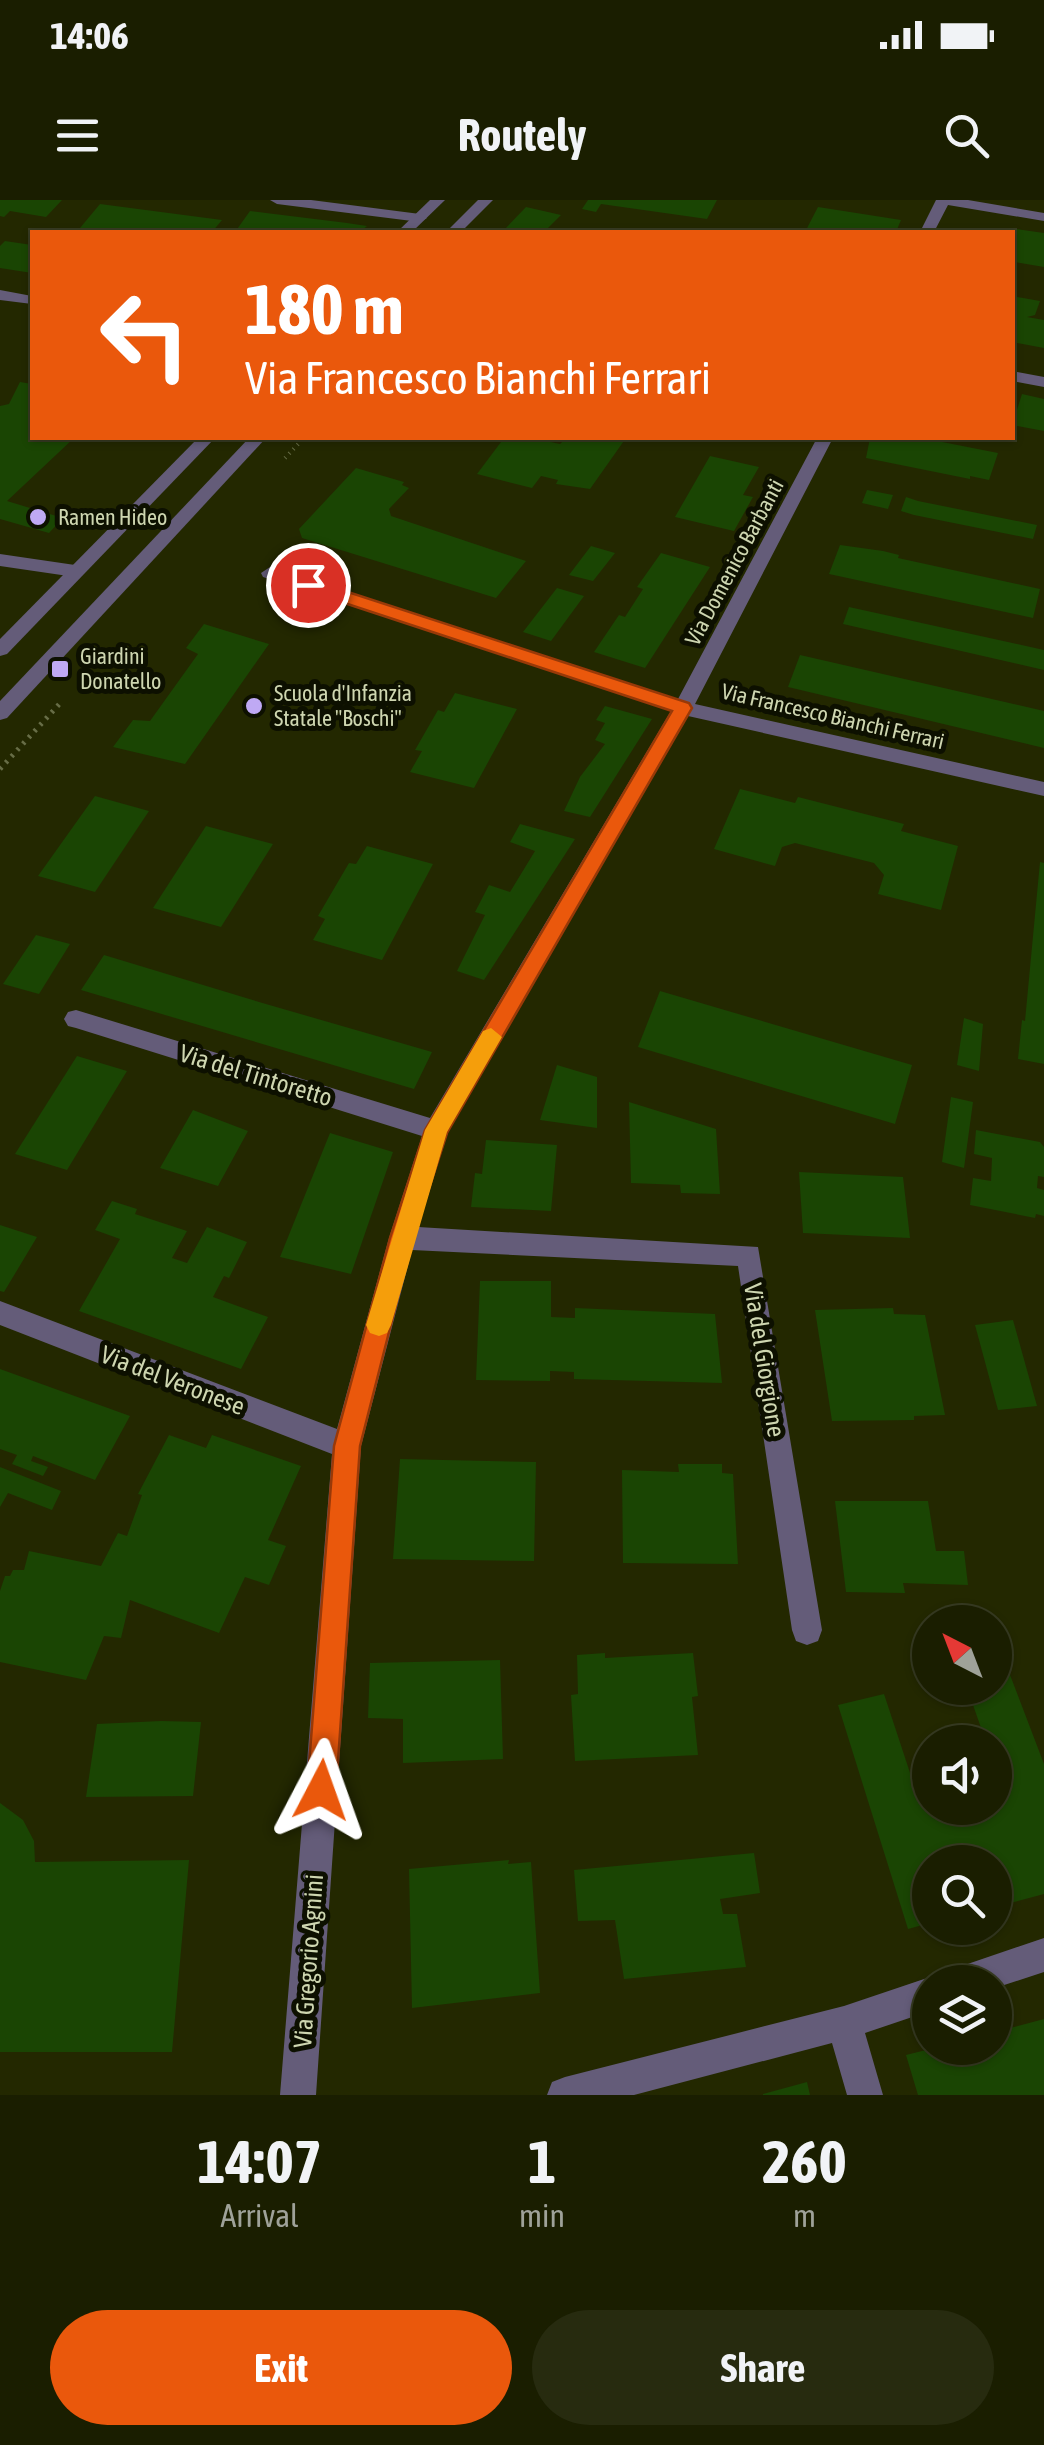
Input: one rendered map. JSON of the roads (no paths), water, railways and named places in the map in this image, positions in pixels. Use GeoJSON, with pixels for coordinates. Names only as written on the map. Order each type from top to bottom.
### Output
{"type":"FeatureCollection","features":[{"type":"Feature","properties":{"kind":"street"},"geometry":{"type":"LineString","coordinates":[[277,200],[420,218]]}},
{"type":"Feature","properties":{"kind":"street"},"geometry":{"type":"LineString","coordinates":[[406,230],[438,200]]}},
{"type":"Feature","properties":{"kind":"street"},"geometry":{"type":"LineString","coordinates":[[455,230],[486,200]]}},
{"type":"Feature","properties":{"kind":"street"},"geometry":{"type":"LineString","coordinates":[[928,230],[943,200],[1044,217]]}},
{"type":"Feature","properties":{"kind":"street"},"geometry":{"type":"LineString","coordinates":[[0,295],[30,300]]}},
{"type":"Feature","properties":{"kind":"street"},"geometry":{"type":"LineString","coordinates":[[1015,377],[1044,382]]}},
{"type":"Feature","properties":{"kind":"street"},"geometry":{"type":"LineString","coordinates":[[0,650],[205,440]]}},
{"type":"Feature","properties":{"kind":"street"},"geometry":{"type":"LineString","coordinates":[[0,713],[256,440]]}},
{"type":"Feature","properties":{"kind":"street","name":"Via Domenico Barbanti"},"geometry":{"type":"LineString","coordinates":[[683,708],[824,440]]}},
{"type":"Feature","properties":{"kind":"street"},"geometry":{"type":"LineString","coordinates":[[0,560],[75,571]]}},
{"type":"Feature","properties":{"kind":"street","name":"Via Francesco Bianchi Ferrari"},"geometry":{"type":"LineString","coordinates":[[270,572],[683,708],[1044,789]]}},
{"type":"Feature","properties":{"kind":"street","name":"Via Gregorio Agnini"},"geometry":{"type":"LineString","coordinates":[[298,2095],[347,1446],[402,1238],[436,1130],[683,708]]}},
{"type":"Feature","properties":{"kind":"street","name":"Via del Tintoretto"},"geometry":{"type":"LineString","coordinates":[[76,1019],[436,1130]]}},
{"type":"Feature","properties":{"kind":"street","name":"Via del Giorgione"},"geometry":{"type":"LineString","coordinates":[[402,1238],[748,1255],[807,1630]]}},
{"type":"Feature","properties":{"kind":"street","name":"Via del Veronese"},"geometry":{"type":"LineString","coordinates":[[0,1313],[347,1446]]}},
{"type":"Feature","properties":{"kind":"street"},"geometry":{"type":"LineString","coordinates":[[1012,1966],[1044,1955]]}},
{"type":"Feature","properties":{"kind":"street"},"geometry":{"type":"LineString","coordinates":[[565,2095],[844,2023],[912,2000]]}},
{"type":"Feature","properties":{"kind":"street"},"geometry":{"type":"LineString","coordinates":[[844,2023],[864,2095]]}},
{"type":"Feature","properties":{"kind":"place","name":"Ramen Hideo"},"geometry":{"type":"Point","coordinates":[38,517]}},
{"type":"Feature","properties":{"kind":"place","name":"Giardini Donatello"},"geometry":{"type":"Point","coordinates":[60,669]}},
{"type":"Feature","properties":{"kind":"place","name":"Scuola d'Infanzia Statale \"Boschi\""},"geometry":{"type":"Point","coordinates":[254,706]}}]}
